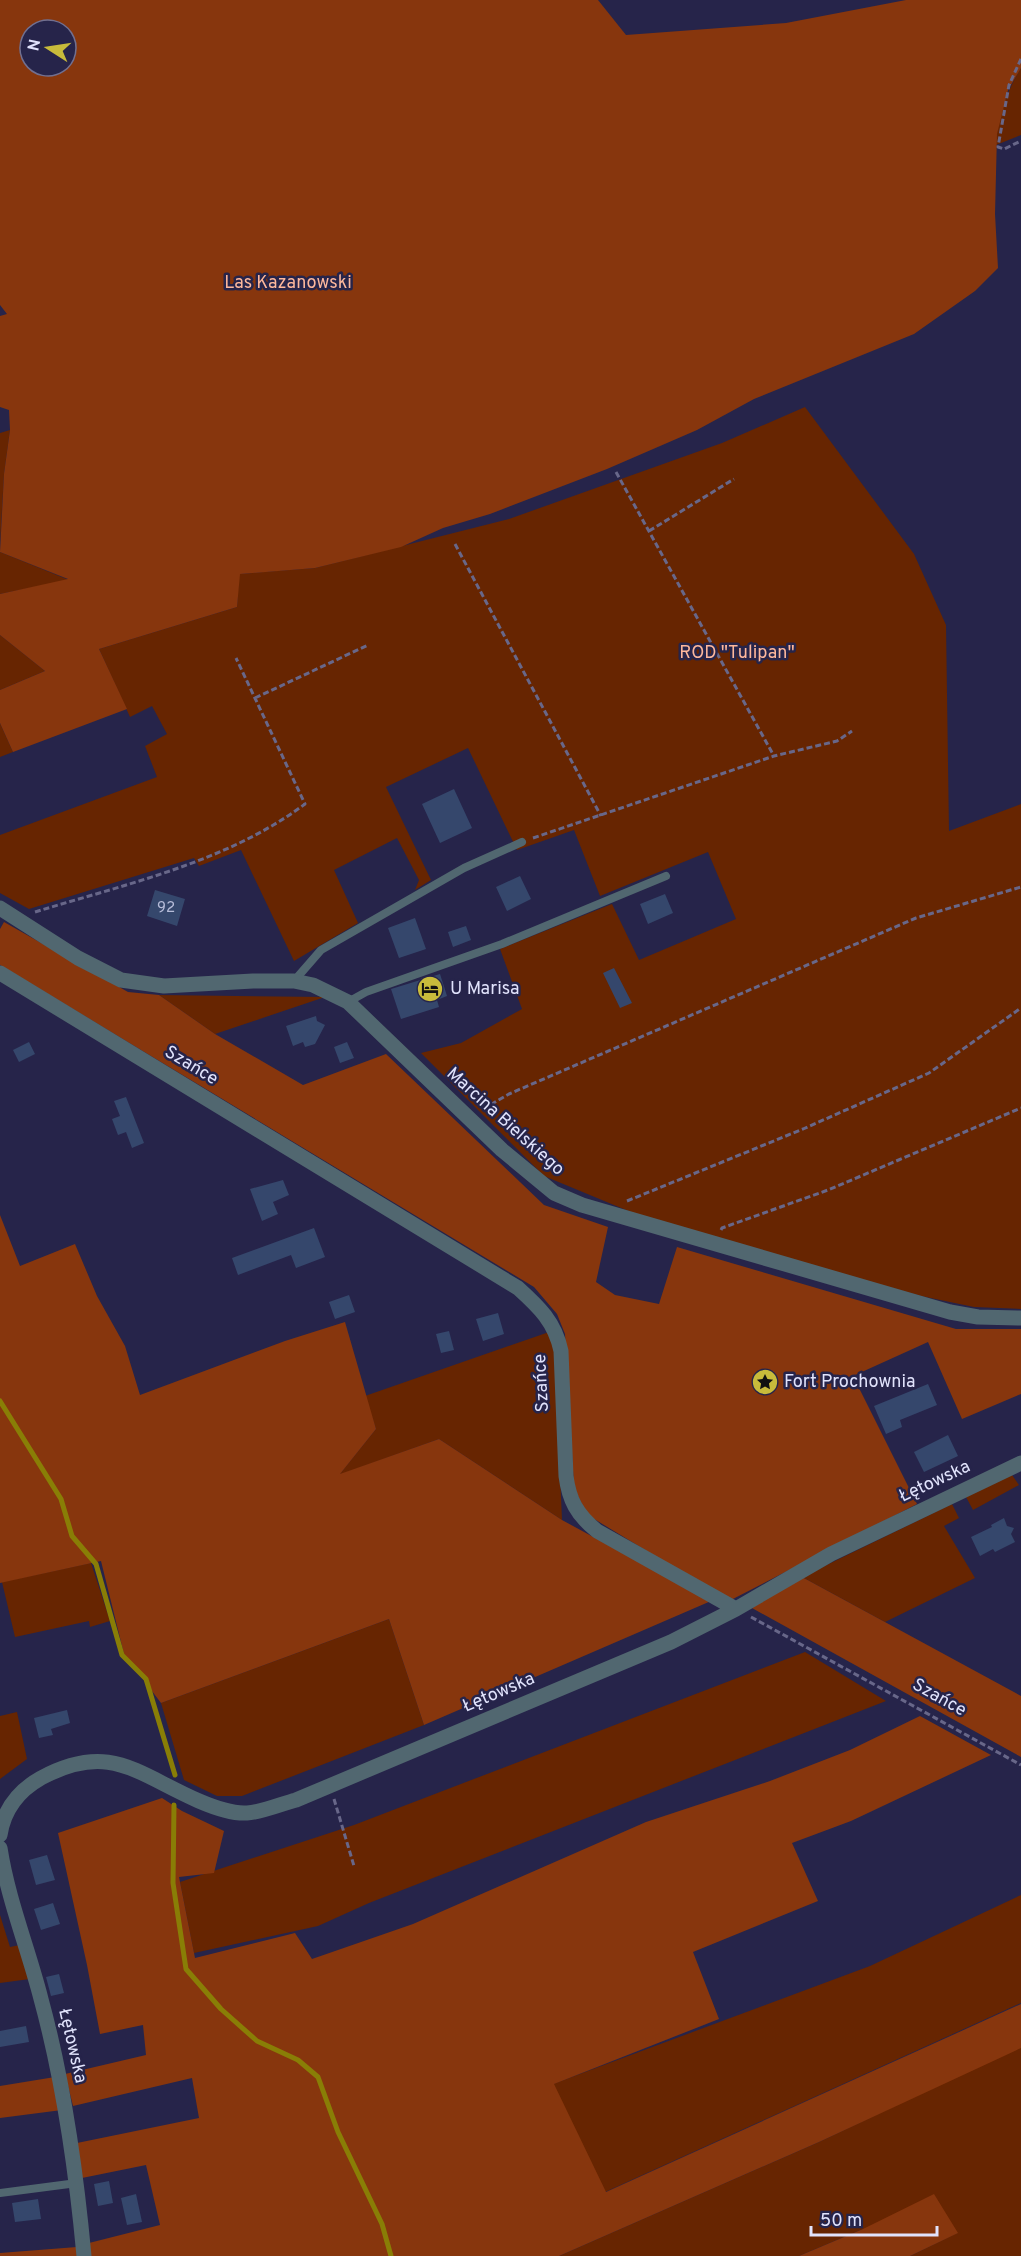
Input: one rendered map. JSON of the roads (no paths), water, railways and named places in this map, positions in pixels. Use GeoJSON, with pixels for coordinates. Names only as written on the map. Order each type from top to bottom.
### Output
{"type":"FeatureCollection","features":[{"type":"Feature","properties":{"kind":"street","name":"Marcina Bielskiego"},"geometry":{"type":"LineString","coordinates":[[1,910],[78,958],[121,980],[164,986],[294,981],[313,985],[348,1002],[502,1150],[554,1193],[582,1205],[950,1312],[978,1317],[1021,1318]]}},
{"type":"Feature","properties":{"kind":"street","name":"Szańce"},"geometry":{"type":"LineString","coordinates":[[0,973],[518,1288],[541,1308],[558,1335],[561,1351],[566,1476],[568,1492],[574,1508],[583,1520],[597,1530],[736,1609]]}},
{"type":"Feature","properties":{"kind":"street","name":"Łętowska"},"geometry":{"type":"LineString","coordinates":[[0,1835],[7,1811],[26,1787],[55,1771],[83,1762],[99,1760],[130,1767],[167,1787],[213,1807],[247,1813],[296,1800],[671,1642],[736,1609],[831,1554],[1021,1463]]}},
{"type":"Feature","properties":{"kind":"street","name":"Łętowska"},"geometry":{"type":"LineString","coordinates":[[0,1848],[12,1905],[41,1998],[58,2069],[77,2183],[84,2256]]}},
{"type":"Feature","properties":{"kind":"lane"},"geometry":{"type":"LineString","coordinates":[[294,981],[321,950],[464,868],[522,842]]}},
{"type":"Feature","properties":{"kind":"lane"},"geometry":{"type":"LineString","coordinates":[[348,1002],[366,992],[502,944],[666,876]]}},
{"type":"Feature","properties":{"kind":"lane"},"geometry":{"type":"LineString","coordinates":[[0,2193],[77,2183]]}},
{"type":"Feature","properties":{"kind":"waterway"},"geometry":{"type":"LineString","coordinates":[[0,1401],[61,1499],[72,1536],[96,1564],[122,1655],[146,1679],[175,1775]]}},
{"type":"Feature","properties":{"kind":"waterway"},"geometry":{"type":"LineString","coordinates":[[174,1805],[173,1883],[186,1969],[221,2009],[257,2041],[298,2060],[318,2077],[338,2132],[382,2224],[391,2256]]}},
{"type":"Feature","properties":{"kind":"place","name":"U Marisa"},"geometry":{"type":"Point","coordinates":[430,989]}},
{"type":"Feature","properties":{"kind":"place","name":"Fort Prochownia"},"geometry":{"type":"Point","coordinates":[765,1382]}},
{"type":"Feature","properties":{"kind":"park label","name":"Las Kazanowski"},"geometry":{"type":"Point","coordinates":[288,283]}},
{"type":"Feature","properties":{"kind":"park label","name":"ROD \"Tulipan\""},"geometry":{"type":"Point","coordinates":[737,653]}}]}
